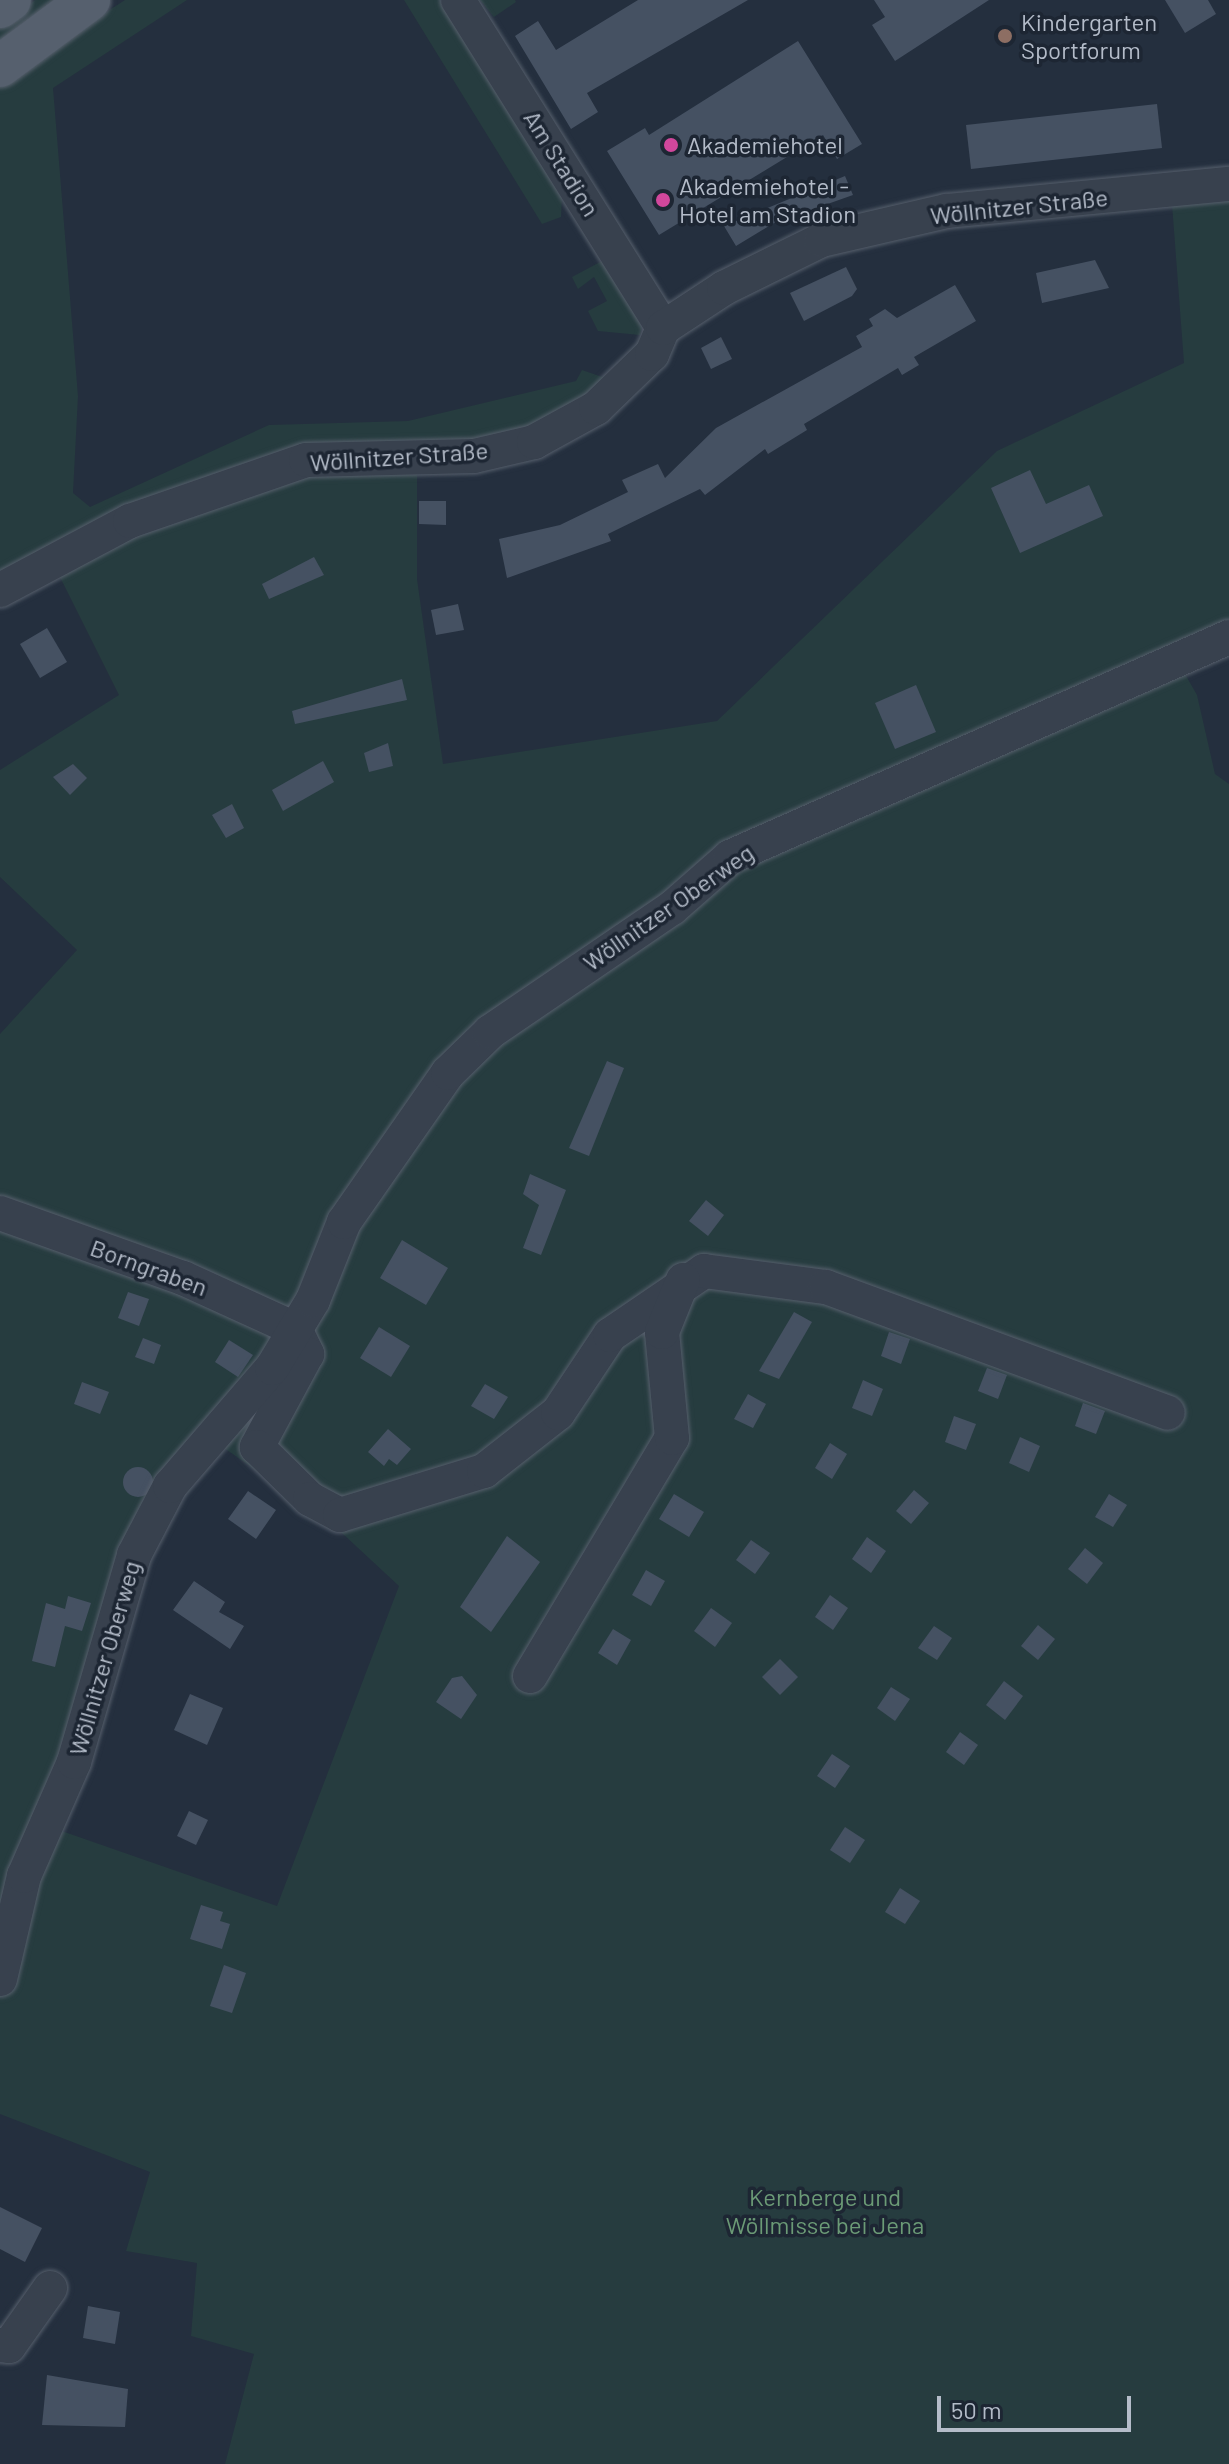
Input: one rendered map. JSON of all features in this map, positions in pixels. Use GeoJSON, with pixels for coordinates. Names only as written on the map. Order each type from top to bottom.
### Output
{"type":"FeatureCollection","features":[{"type":"Feature","properties":{"kind":"main road"},"geometry":{"type":"LineString","coordinates":[[0,7],[10,0]]}},
{"type":"Feature","properties":{"kind":"main road"},"geometry":{"type":"LineString","coordinates":[[0,66],[89,0]]}},
{"type":"Feature","properties":{"kind":"street","name":"Am Stadion"},"geometry":{"type":"LineString","coordinates":[[458,0],[663,328]]}},
{"type":"Feature","properties":{"kind":"street","name":"Wöllnitzer Straße"},"geometry":{"type":"LineString","coordinates":[[0,590],[130,521],[306,460],[474,456],[534,442],[596,408],[652,354],[663,328],[724,288],[821,240],[947,211],[1229,184]]}},
{"type":"Feature","properties":{"kind":"street","name":"Wöllnitzer Oberweg"},"geometry":{"type":"LineString","coordinates":[[0,1979],[24,1876],[74,1762],[134,1555],[170,1486],[252,1395],[295,1329],[344,1222],[383,1159],[490,1032],[672,908],[730,857],[1229,637]]}},
{"type":"Feature","properties":{"kind":"street","name":"Borngraben"},"geometry":{"type":"LineString","coordinates":[[0,1213],[183,1278],[295,1329]]}},
{"type":"Feature","properties":{"kind":"street"},"geometry":{"type":"LineString","coordinates":[[295,1329],[307,1354],[257,1447],[310,1499],[340,1515],[484,1471],[558,1413],[610,1335],[683,1280],[727,1270],[826,1287],[1168,1413]]}},
{"type":"Feature","properties":{"kind":"street"},"geometry":{"type":"LineString","coordinates":[[530,1676],[672,1438],[662,1332],[683,1280]]}},
{"type":"Feature","properties":{"kind":"street"},"geometry":{"type":"LineString","coordinates":[[0,2345],[9,2346],[50,2288]]}},
{"type":"Feature","properties":{"kind":"green space"},"geometry":{"type":"Polygon","coordinates":[[[35,0],[59,0],[0,49],[0,27],[35,0]]]}},
{"type":"Feature","properties":{"kind":"green space"},"geometry":{"type":"Polygon","coordinates":[[[125,0],[187,0],[53,88],[78,396],[73,493],[90,507],[269,425],[408,421],[576,381],[582,370],[611,380],[511,439],[303,451],[236,466],[159,495],[0,581],[0,81],[125,0]]]}},
{"type":"Feature","properties":{"kind":"green space"},"geometry":{"type":"Polygon","coordinates":[[[404,0],[441,0],[562,197],[561,217],[542,224],[404,0]]]}},
{"type":"Feature","properties":{"kind":"green space"},"geometry":{"type":"Polygon","coordinates":[[[480,0],[515,0],[516,2],[494,17],[480,0]]]}},
{"type":"Feature","properties":{"kind":"green space","name":"Kernberge und Wöllmisse bei Jena"},"geometry":{"type":"Polygon","coordinates":[[[1229,198],[1229,643],[1181,667],[1197,695],[1215,774],[1229,784],[1229,2464],[225,2464],[254,2354],[191,2336],[197,2263],[126,2251],[150,2172],[0,2114],[0,1034],[77,950],[0,877],[0,770],[119,695],[56,569],[277,476],[417,466],[417,579],[443,764],[717,721],[997,451],[1184,363],[1172,204],[1229,198]],[[204,1434],[172,1470],[33,1821],[277,1906],[399,1586],[329,1521],[204,1434]]]}},
{"type":"Feature","properties":{"kind":"green space"},"geometry":{"type":"Polygon","coordinates":[[[602,261],[642,325],[640,335],[598,331],[588,311],[607,301],[594,277],[578,289],[572,277],[602,261]]]}},
{"type":"Feature","properties":{"kind":"building"},"geometry":{"type":"Polygon","coordinates":[[[638,0],[748,0],[587,93],[598,112],[571,129],[515,36],[538,21],[556,50],[638,0]]]}},
{"type":"Feature","properties":{"kind":"building"},"geometry":{"type":"Polygon","coordinates":[[[874,0],[989,0],[895,61],[872,25],[885,17],[874,0]]]}},
{"type":"Feature","properties":{"kind":"building"},"geometry":{"type":"Polygon","coordinates":[[[1165,0],[1208,0],[1216,14],[1185,33],[1165,0]]]}},
{"type":"Feature","properties":{"kind":"building"},"geometry":{"type":"Polygon","coordinates":[[[798,41],[862,144],[837,159],[823,135],[659,235],[607,151],[645,128],[649,135],[798,41]]]}},
{"type":"Feature","properties":{"kind":"building"},"geometry":{"type":"Polygon","coordinates":[[[1157,104],[1162,148],[971,169],[966,125],[1157,104]]]}},
{"type":"Feature","properties":{"kind":"building"},"geometry":{"type":"Polygon","coordinates":[[[845,176],[853,195],[774,223],[736,246],[724,226],[845,176]]]}},
{"type":"Feature","properties":{"kind":"building"},"geometry":{"type":"Polygon","coordinates":[[[1095,260],[1109,288],[1042,303],[1036,273],[1095,260]]]}},
{"type":"Feature","properties":{"kind":"building"},"geometry":{"type":"Polygon","coordinates":[[[846,267],[857,289],[852,296],[804,321],[790,293],[846,267]]]}},
{"type":"Feature","properties":{"kind":"building"},"geometry":{"type":"Polygon","coordinates":[[[955,285],[976,321],[914,357],[919,365],[902,375],[898,368],[804,424],[807,430],[768,454],[765,449],[705,495],[700,489],[608,534],[611,541],[507,578],[499,539],[560,525],[628,492],[622,480],[658,464],[665,478],[716,428],[862,347],[856,336],[873,326],[869,319],[885,309],[897,318],[955,285]]]}},
{"type":"Feature","properties":{"kind":"building"},"geometry":{"type":"Polygon","coordinates":[[[721,337],[732,359],[711,369],[701,348],[721,337]]]}},
{"type":"Feature","properties":{"kind":"building"},"geometry":{"type":"Polygon","coordinates":[[[1030,470],[1046,504],[1089,485],[1103,516],[1020,553],[991,488],[1030,470]]]}},
{"type":"Feature","properties":{"kind":"building"},"geometry":{"type":"Polygon","coordinates":[[[419,501],[446,501],[446,525],[419,524],[419,501]]]}},
{"type":"Feature","properties":{"kind":"building"},"geometry":{"type":"Polygon","coordinates":[[[314,557],[324,575],[269,599],[262,584],[314,557]]]}},
{"type":"Feature","properties":{"kind":"building"},"geometry":{"type":"Polygon","coordinates":[[[458,604],[464,630],[436,635],[431,610],[458,604]]]}},
{"type":"Feature","properties":{"kind":"building"},"geometry":{"type":"Polygon","coordinates":[[[47,628],[67,662],[40,678],[20,644],[47,628]]]}},
{"type":"Feature","properties":{"kind":"building"},"geometry":{"type":"Polygon","coordinates":[[[402,679],[407,700],[295,724],[292,711],[402,679]]]}},
{"type":"Feature","properties":{"kind":"building"},"geometry":{"type":"Polygon","coordinates":[[[916,685],[936,732],[895,749],[875,703],[916,685]]]}},
{"type":"Feature","properties":{"kind":"building"},"geometry":{"type":"Polygon","coordinates":[[[388,743],[393,766],[369,772],[364,753],[388,743]]]}},
{"type":"Feature","properties":{"kind":"building"},"geometry":{"type":"Polygon","coordinates":[[[323,761],[334,782],[283,811],[272,790],[323,761]]]}},
{"type":"Feature","properties":{"kind":"building"},"geometry":{"type":"Polygon","coordinates":[[[73,764],[87,778],[70,795],[53,777],[73,764]]]}},
{"type":"Feature","properties":{"kind":"building"},"geometry":{"type":"Polygon","coordinates":[[[232,804],[244,828],[226,838],[212,815],[232,804]]]}},
{"type":"Feature","properties":{"kind":"building"},"geometry":{"type":"Polygon","coordinates":[[[607,1061],[624,1068],[589,1156],[569,1148],[607,1061]]]}},
{"type":"Feature","properties":{"kind":"building"},"geometry":{"type":"Polygon","coordinates":[[[530,1174],[566,1190],[541,1255],[523,1248],[539,1205],[523,1194],[530,1174]]]}},
{"type":"Feature","properties":{"kind":"building"},"geometry":{"type":"Polygon","coordinates":[[[706,1200],[724,1215],[708,1236],[689,1221],[706,1200]]]}},
{"type":"Feature","properties":{"kind":"building"},"geometry":{"type":"Polygon","coordinates":[[[402,1240],[448,1268],[426,1305],[380,1278],[402,1240]]]}},
{"type":"Feature","properties":{"kind":"building"},"geometry":{"type":"Polygon","coordinates":[[[128,1292],[149,1299],[139,1326],[118,1318],[128,1292]]]}},
{"type":"Feature","properties":{"kind":"building"},"geometry":{"type":"Polygon","coordinates":[[[794,1312],[812,1322],[779,1379],[759,1371],[794,1312]]]}},
{"type":"Feature","properties":{"kind":"building"},"geometry":{"type":"Polygon","coordinates":[[[379,1327],[410,1346],[391,1377],[360,1358],[379,1327]]]}},
{"type":"Feature","properties":{"kind":"building"},"geometry":{"type":"Polygon","coordinates":[[[889,1332],[910,1339],[901,1364],[881,1356],[889,1332]]]}},
{"type":"Feature","properties":{"kind":"building"},"geometry":{"type":"Polygon","coordinates":[[[143,1338],[161,1345],[154,1364],[135,1357],[143,1338]]]}},
{"type":"Feature","properties":{"kind":"building"},"geometry":{"type":"Polygon","coordinates":[[[229,1340],[253,1355],[238,1377],[215,1362],[229,1340]]]}},
{"type":"Feature","properties":{"kind":"building"},"geometry":{"type":"Polygon","coordinates":[[[987,1368],[1007,1375],[998,1399],[978,1391],[987,1368]]]}},
{"type":"Feature","properties":{"kind":"building"},"geometry":{"type":"Polygon","coordinates":[[[863,1380],[883,1389],[872,1416],[852,1408],[863,1380]]]}},
{"type":"Feature","properties":{"kind":"building"},"geometry":{"type":"Polygon","coordinates":[[[82,1382],[109,1392],[100,1414],[74,1404],[82,1382]]]}},
{"type":"Feature","properties":{"kind":"building"},"geometry":{"type":"Polygon","coordinates":[[[485,1384],[508,1397],[494,1419],[471,1406],[485,1384]]]}},
{"type":"Feature","properties":{"kind":"building"},"geometry":{"type":"Polygon","coordinates":[[[748,1394],[766,1404],[753,1428],[734,1419],[748,1394]]]}},
{"type":"Feature","properties":{"kind":"building"},"geometry":{"type":"Polygon","coordinates":[[[1083,1403],[1105,1411],[1096,1434],[1075,1426],[1083,1403]]]}},
{"type":"Feature","properties":{"kind":"building"},"geometry":{"type":"Polygon","coordinates":[[[954,1416],[976,1424],[966,1450],[945,1442],[954,1416]]]}},
{"type":"Feature","properties":{"kind":"building"},"geometry":{"type":"Polygon","coordinates":[[[388,1429],[411,1449],[397,1465],[389,1459],[384,1466],[368,1452],[388,1429]]]}},
{"type":"Feature","properties":{"kind":"building"},"geometry":{"type":"Polygon","coordinates":[[[1020,1437],[1040,1446],[1029,1472],[1009,1463],[1020,1437]]]}},
{"type":"Feature","properties":{"kind":"building"},"geometry":{"type":"Polygon","coordinates":[[[830,1443],[847,1454],[832,1479],[815,1468],[830,1443]]]}},
{"type":"Feature","properties":{"kind":"building"},"geometry":{"type":"Polygon","coordinates":[[[138,1467],[144,1468],[152,1476],[152,1488],[144,1496],[138,1497],[132,1496],[124,1488],[123,1482],[124,1476],[132,1468],[138,1467]]]}},
{"type":"Feature","properties":{"kind":"building"},"geometry":{"type":"Polygon","coordinates":[[[914,1490],[929,1503],[911,1524],[896,1511],[914,1490]]]}},
{"type":"Feature","properties":{"kind":"building"},"geometry":{"type":"Polygon","coordinates":[[[248,1491],[276,1510],[256,1539],[228,1519],[248,1491]]]}},
{"type":"Feature","properties":{"kind":"building"},"geometry":{"type":"Polygon","coordinates":[[[674,1494],[704,1512],[689,1537],[659,1519],[674,1494]]]}},
{"type":"Feature","properties":{"kind":"building"},"geometry":{"type":"Polygon","coordinates":[[[1109,1494],[1127,1505],[1113,1527],[1095,1517],[1109,1494]]]}},
{"type":"Feature","properties":{"kind":"building"},"geometry":{"type":"Polygon","coordinates":[[[507,1536],[540,1562],[491,1632],[460,1607],[507,1536]]]}},
{"type":"Feature","properties":{"kind":"building"},"geometry":{"type":"Polygon","coordinates":[[[867,1537],[886,1551],[871,1573],[852,1559],[867,1537]]]}},
{"type":"Feature","properties":{"kind":"building"},"geometry":{"type":"Polygon","coordinates":[[[751,1540],[770,1553],[755,1574],[736,1560],[751,1540]]]}},
{"type":"Feature","properties":{"kind":"building"},"geometry":{"type":"Polygon","coordinates":[[[1085,1548],[1103,1563],[1087,1584],[1068,1569],[1085,1548]]]}},
{"type":"Feature","properties":{"kind":"building"},"geometry":{"type":"Polygon","coordinates":[[[646,1570],[665,1581],[651,1606],[632,1595],[646,1570]]]}},
{"type":"Feature","properties":{"kind":"building"},"geometry":{"type":"Polygon","coordinates":[[[194,1581],[225,1602],[219,1612],[244,1626],[230,1649],[173,1610],[194,1581]]]}},
{"type":"Feature","properties":{"kind":"building"},"geometry":{"type":"Polygon","coordinates":[[[830,1595],[848,1608],[833,1630],[815,1617],[830,1595]]]}},
{"type":"Feature","properties":{"kind":"building"},"geometry":{"type":"Polygon","coordinates":[[[68,1596],[91,1603],[82,1631],[65,1626],[55,1667],[32,1661],[46,1603],[65,1609],[68,1596]]]}},
{"type":"Feature","properties":{"kind":"building"},"geometry":{"type":"Polygon","coordinates":[[[711,1608],[732,1623],[715,1647],[694,1631],[711,1608]]]}},
{"type":"Feature","properties":{"kind":"building"},"geometry":{"type":"Polygon","coordinates":[[[1038,1625],[1055,1639],[1038,1660],[1021,1646],[1038,1625]]]}},
{"type":"Feature","properties":{"kind":"building"},"geometry":{"type":"Polygon","coordinates":[[[934,1626],[952,1638],[937,1660],[918,1648],[934,1626]]]}},
{"type":"Feature","properties":{"kind":"building"},"geometry":{"type":"Polygon","coordinates":[[[613,1629],[631,1640],[617,1665],[598,1653],[613,1629]]]}},
{"type":"Feature","properties":{"kind":"building"},"geometry":{"type":"Polygon","coordinates":[[[780,1659],[798,1677],[780,1695],[762,1677],[780,1659]]]}},
{"type":"Feature","properties":{"kind":"building"},"geometry":{"type":"Polygon","coordinates":[[[462,1676],[477,1695],[461,1719],[436,1702],[452,1678],[462,1676]]]}},
{"type":"Feature","properties":{"kind":"building"},"geometry":{"type":"Polygon","coordinates":[[[1004,1681],[1023,1696],[1005,1720],[986,1705],[1004,1681]]]}},
{"type":"Feature","properties":{"kind":"building"},"geometry":{"type":"Polygon","coordinates":[[[891,1687],[910,1699],[895,1721],[877,1708],[891,1687]]]}},
{"type":"Feature","properties":{"kind":"building"},"geometry":{"type":"Polygon","coordinates":[[[190,1694],[223,1708],[207,1745],[174,1730],[190,1694]]]}},
{"type":"Feature","properties":{"kind":"building"},"geometry":{"type":"Polygon","coordinates":[[[960,1732],[978,1745],[964,1765],[946,1752],[960,1732]]]}},
{"type":"Feature","properties":{"kind":"building"},"geometry":{"type":"Polygon","coordinates":[[[832,1754],[850,1766],[835,1788],[817,1776],[832,1754]]]}},
{"type":"Feature","properties":{"kind":"building"},"geometry":{"type":"Polygon","coordinates":[[[189,1811],[208,1820],[196,1845],[177,1836],[189,1811]]]}},
{"type":"Feature","properties":{"kind":"building"},"geometry":{"type":"Polygon","coordinates":[[[845,1827],[865,1840],[850,1863],[830,1850],[845,1827]]]}},
{"type":"Feature","properties":{"kind":"building"},"geometry":{"type":"Polygon","coordinates":[[[900,1888],[920,1901],[905,1924],[885,1912],[900,1888]]]}},
{"type":"Feature","properties":{"kind":"building"},"geometry":{"type":"Polygon","coordinates":[[[201,1905],[223,1912],[220,1921],[230,1924],[222,1949],[190,1939],[201,1905]]]}},
{"type":"Feature","properties":{"kind":"building"},"geometry":{"type":"Polygon","coordinates":[[[224,1965],[246,1973],[232,2013],[210,2006],[224,1965]]]}},
{"type":"Feature","properties":{"kind":"building"},"geometry":{"type":"Polygon","coordinates":[[[0,2207],[42,2228],[25,2262],[0,2249],[0,2207]]]}},
{"type":"Feature","properties":{"kind":"building"},"geometry":{"type":"Polygon","coordinates":[[[88,2306],[120,2312],[115,2344],[83,2338],[88,2306]]]}},
{"type":"Feature","properties":{"kind":"building"},"geometry":{"type":"Polygon","coordinates":[[[47,2375],[128,2389],[125,2427],[42,2425],[47,2375]]]}},
{"type":"Feature","properties":{"kind":"place","name":"Kindergarten Sportforum"},"geometry":{"type":"Point","coordinates":[1005,36]}},
{"type":"Feature","properties":{"kind":"place","name":"Akademiehotel"},"geometry":{"type":"Point","coordinates":[671,145]}},
{"type":"Feature","properties":{"kind":"place","name":"Akademiehotel - Hotel am Stadion"},"geometry":{"type":"Point","coordinates":[663,200]}}]}
